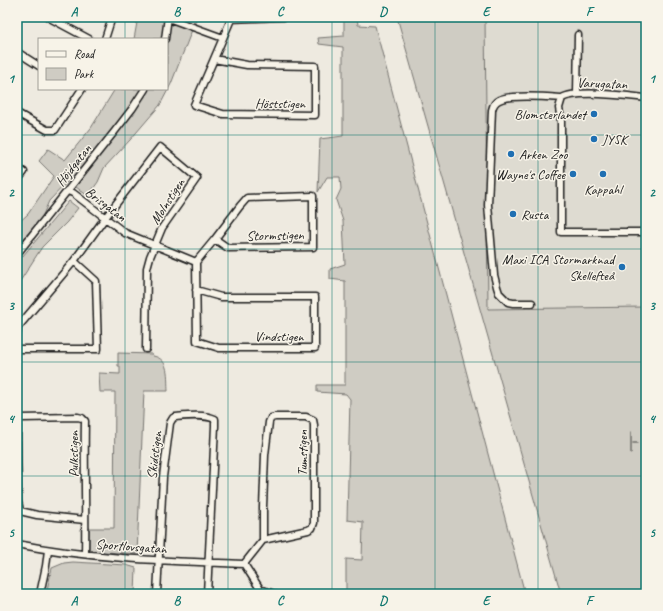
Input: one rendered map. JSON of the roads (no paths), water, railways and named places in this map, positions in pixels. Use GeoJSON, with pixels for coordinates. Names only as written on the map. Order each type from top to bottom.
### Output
{"type":"FeatureCollection","features":[{"type":"Feature","properties":{"kind":"street"},"geometry":{"type":"LineString","coordinates":[[48,17],[88,38]]}},
{"type":"Feature","properties":{"kind":"street"},"geometry":{"type":"LineString","coordinates":[[105,38],[112,17]]}},
{"type":"Feature","properties":{"kind":"street"},"geometry":{"type":"LineString","coordinates":[[231,18],[284,17]]}},
{"type":"Feature","properties":{"kind":"street"},"geometry":{"type":"LineString","coordinates":[[165,38],[168,18],[223,38]]}},
{"type":"Feature","properties":{"kind":"street","name":"Höststigen"},"geometry":{"type":"LineString","coordinates":[[214,59],[247,65],[315,66],[315,115],[223,114],[194,105],[231,18]]}},
{"type":"Feature","properties":{"kind":"street"},"geometry":{"type":"LineString","coordinates":[[577,94],[578,34]]}},
{"type":"Feature","properties":{"kind":"street"},"geometry":{"type":"LineString","coordinates":[[17,52],[38,65]]}},
{"type":"Feature","properties":{"kind":"street"},"geometry":{"type":"LineString","coordinates":[[17,113],[47,130],[55,130],[81,90]]}},
{"type":"Feature","properties":{"kind":"street","name":"Höjdgatan"},"geometry":{"type":"LineString","coordinates":[[17,254],[132,109],[144,91]]}},
{"type":"Feature","properties":{"kind":"street","name":"Varugatan"},"geometry":{"type":"LineString","coordinates":[[646,98],[603,94],[570,94],[562,98],[559,108],[561,121],[561,232],[646,232]]}},
{"type":"Feature","properties":{"kind":"street"},"geometry":{"type":"LineString","coordinates":[[532,302],[508,302],[499,293],[494,275],[488,205],[492,110],[493,105],[497,101],[508,97],[562,98]]}},
{"type":"Feature","properties":{"kind":"street","name":"Molnstigen"},"geometry":{"type":"LineString","coordinates":[[105,218],[160,147],[197,178],[162,228],[150,257],[147,268],[146,348]]}},
{"type":"Feature","properties":{"kind":"street"},"geometry":{"type":"LineString","coordinates":[[17,168],[24,172],[17,182]]}},
{"type":"Feature","properties":{"kind":"street","name":"Brisgatan"},"geometry":{"type":"LineString","coordinates":[[68,191],[125,233],[196,262]]}},
{"type":"Feature","properties":{"kind":"street","name":"Stormstigen"},"geometry":{"type":"LineString","coordinates":[[196,262],[247,198],[313,196],[313,247],[228,248],[215,239]]}},
{"type":"Feature","properties":{"kind":"street"},"geometry":{"type":"LineString","coordinates":[[17,333],[18,327],[74,261],[105,218]]}},
{"type":"Feature","properties":{"kind":"street"},"geometry":{"type":"LineString","coordinates":[[17,349],[98,349],[96,281],[74,261]]}},
{"type":"Feature","properties":{"kind":"street","name":"Vindstigen"},"geometry":{"type":"LineString","coordinates":[[196,262],[196,290],[197,341],[219,348],[315,348],[315,297],[221,297],[196,290]]}},
{"type":"Feature","properties":{"kind":"street","name":"Skidstigen"},"geometry":{"type":"LineString","coordinates":[[158,560],[163,477],[170,423],[173,418],[182,416],[206,416],[214,419],[215,426],[209,563]]}},
{"type":"Feature","properties":{"kind":"street","name":"Pulkstigen"},"geometry":{"type":"LineString","coordinates":[[85,520],[37,515],[20,510],[18,501],[18,420],[22,418],[78,417],[85,421],[85,520],[85,554]]}},
{"type":"Feature","properties":{"kind":"street","name":"Tumstigen"},"geometry":{"type":"LineString","coordinates":[[275,417],[310,418],[313,420],[314,425],[314,523],[312,528],[308,530],[263,540],[265,455],[269,422],[275,417]]}},
{"type":"Feature","properties":{"kind":"street"},"geometry":{"type":"LineString","coordinates":[[263,540],[244,564],[260,591],[274,594]]}},
{"type":"Feature","properties":{"kind":"street","name":"Sportlovsgatan"},"geometry":{"type":"LineString","coordinates":[[17,544],[48,550],[129,559],[244,564]]}},
{"type":"Feature","properties":{"kind":"street"},"geometry":{"type":"LineString","coordinates":[[40,594],[48,550]]}},
{"type":"Feature","properties":{"kind":"street"},"geometry":{"type":"LineString","coordinates":[[158,560],[158,594]]}},
{"type":"Feature","properties":{"kind":"street"},"geometry":{"type":"LineString","coordinates":[[208,594],[209,563]]}},
{"type":"Feature","properties":{"kind":"waterway"},"geometry":{"type":"LineString","coordinates":[[631,432],[631,453]]}},
{"type":"Feature","properties":{"kind":"waterway"},"geometry":{"type":"LineString","coordinates":[[633,443],[638,443]]}},
{"type":"Feature","properties":{"kind":"place","name":"Blomsterlandet"},"geometry":{"type":"Point","coordinates":[594,114]}},
{"type":"Feature","properties":{"kind":"place","name":"JYSK"},"geometry":{"type":"Point","coordinates":[594,139]}},
{"type":"Feature","properties":{"kind":"place","name":"Arken Zoo"},"geometry":{"type":"Point","coordinates":[511,154]}},
{"type":"Feature","properties":{"kind":"place","name":"Wayne's Coffee"},"geometry":{"type":"Point","coordinates":[573,174]}},
{"type":"Feature","properties":{"kind":"place","name":"Kappahl"},"geometry":{"type":"Point","coordinates":[603,174]}},
{"type":"Feature","properties":{"kind":"place","name":"Rusta"},"geometry":{"type":"Point","coordinates":[513,214]}},
{"type":"Feature","properties":{"kind":"place","name":"Maxi ICA Stormarknad Skellefteå"},"geometry":{"type":"Point","coordinates":[622,267]}}]}
